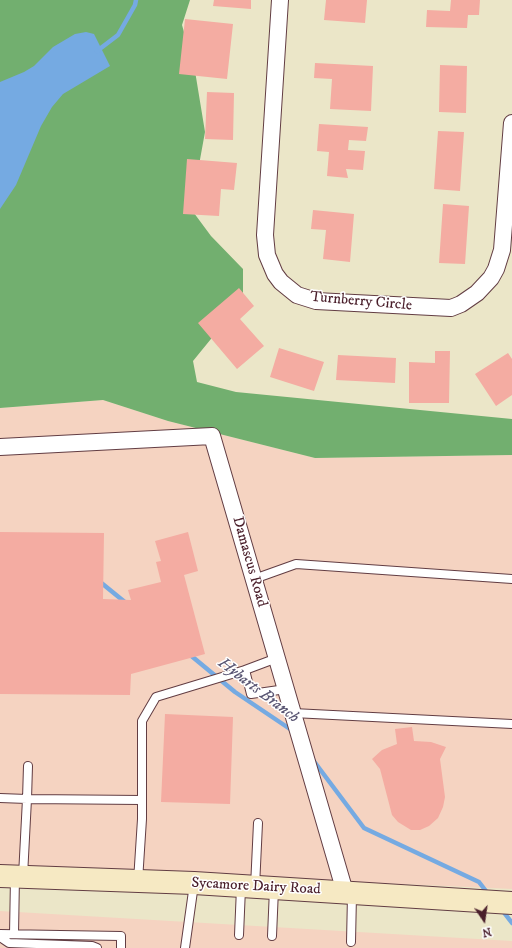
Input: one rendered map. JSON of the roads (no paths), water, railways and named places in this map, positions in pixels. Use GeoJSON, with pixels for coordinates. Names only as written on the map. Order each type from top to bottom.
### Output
{"type":"FeatureCollection","features":[{"type":"Feature","properties":{"kind":"main road","name":"Sycamore Dairy Road"},"geometry":{"type":"LineString","coordinates":[[13,876],[257,887],[512,903]]}},
{"type":"Feature","properties":{"kind":"street","name":"Turnberry Circle"},"geometry":{"type":"LineString","coordinates":[[280,0],[265,235],[267,255],[275,274],[281,282],[297,295],[316,301],[451,308],[461,304],[477,293],[485,286],[493,274],[502,250],[512,123]]}},
{"type":"Feature","properties":{"kind":"street","name":"Damascus Road"},"geometry":{"type":"LineString","coordinates":[[0,447],[212,436],[293,713],[349,893]]}},
{"type":"Feature","properties":{"kind":"lane"},"geometry":{"type":"LineString","coordinates":[[254,579],[296,564],[512,579]]}},
{"type":"Feature","properties":{"kind":"lane"},"geometry":{"type":"LineString","coordinates":[[138,882],[142,800],[142,721],[156,697],[245,670],[277,658]]}},
{"type":"Feature","properties":{"kind":"lane"},"geometry":{"type":"LineString","coordinates":[[245,670],[251,694],[286,689]]}},
{"type":"Feature","properties":{"kind":"lane"},"geometry":{"type":"LineString","coordinates":[[293,713],[512,724]]}},
{"type":"Feature","properties":{"kind":"lane"},"geometry":{"type":"LineString","coordinates":[[14,934],[13,876],[26,798],[28,766]]}},
{"type":"Feature","properties":{"kind":"lane"},"geometry":{"type":"LineString","coordinates":[[0,798],[142,800]]}},
{"type":"Feature","properties":{"kind":"lane"},"geometry":{"type":"LineString","coordinates":[[258,823],[257,887],[272,936]]}},
{"type":"Feature","properties":{"kind":"lane"},"geometry":{"type":"LineString","coordinates":[[185,948],[194,884]]}},
{"type":"Feature","properties":{"kind":"lane"},"geometry":{"type":"LineString","coordinates":[[239,935],[257,887]]}},
{"type":"Feature","properties":{"kind":"lane"},"geometry":{"type":"LineString","coordinates":[[349,893],[351,942]]}},
{"type":"Feature","properties":{"kind":"lane"},"geometry":{"type":"LineString","coordinates":[[0,934],[121,936],[121,948]]}},
{"type":"Feature","properties":{"kind":"lane"},"geometry":{"type":"LineString","coordinates":[[0,937],[9,943],[92,946],[97,948]]}},
{"type":"Feature","properties":{"kind":"water"},"geometry":{"type":"Polygon","coordinates":[[[86,32],[94,34],[110,66],[63,94],[52,107],[41,126],[16,185],[0,209],[0,82],[34,66],[53,47],[75,34],[86,32]]]}},
{"type":"Feature","properties":{"kind":"waterway"},"geometry":{"type":"LineString","coordinates":[[97,51],[118,35],[135,5],[136,0]]}},
{"type":"Feature","properties":{"kind":"waterway","name":"Hybarts Branch"},"geometry":{"type":"LineString","coordinates":[[99,581],[126,603]]}},
{"type":"Feature","properties":{"kind":"waterway","name":"Hybarts Branch"},"geometry":{"type":"LineString","coordinates":[[189,654],[235,692],[290,729],[293,733]]}},
{"type":"Feature","properties":{"kind":"waterway","name":"Hybarts Branch"},"geometry":{"type":"LineString","coordinates":[[313,760],[364,828],[479,882],[489,895]]}},
{"type":"Feature","properties":{"kind":"waterway","name":"Hybarts Branch"},"geometry":{"type":"LineString","coordinates":[[502,910],[512,923]]}}]}
